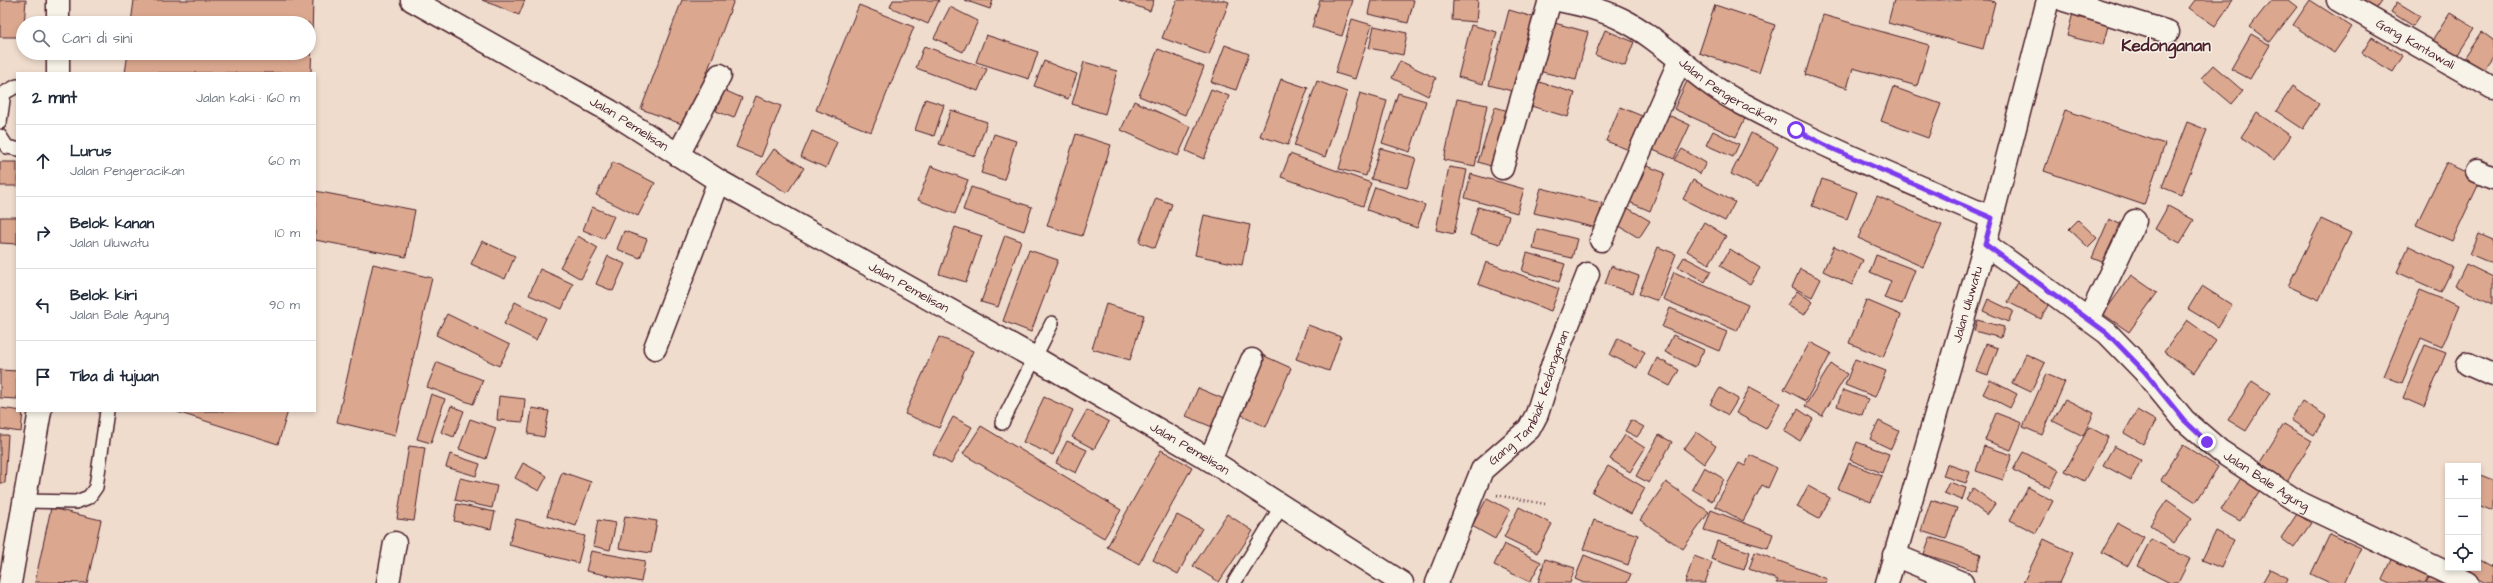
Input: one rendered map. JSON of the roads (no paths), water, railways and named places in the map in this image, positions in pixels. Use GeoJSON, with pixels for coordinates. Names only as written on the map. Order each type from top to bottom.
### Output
{"type":"FeatureCollection","features":[{"type":"Feature","properties":{"kind":"street"},"geometry":{"type":"LineString","coordinates":[[58,0],[58,16]]}},
{"type":"Feature","properties":{"kind":"street","name":"Jalan Pemelisan"},"geometry":{"type":"LineString","coordinates":[[412,0],[610,111],[719,181],[1035,358],[1210,460],[1281,507],[1402,583]]}},
{"type":"Feature","properties":{"kind":"street"},"geometry":{"type":"LineString","coordinates":[[1502,168],[1550,0]]}},
{"type":"Feature","properties":{"kind":"street","name":"Jalan Pengeracikan"},"geometry":{"type":"LineString","coordinates":[[1558,0],[1589,7],[1621,18],[1641,30],[1718,90],[1739,102],[1831,148],[1992,218]]}},
{"type":"Feature","properties":{"kind":"street","name":"Jalan Uluwatu"},"geometry":{"type":"LineString","coordinates":[[1887,583],[1985,244],[2048,0]]}},
{"type":"Feature","properties":{"kind":"street"},"geometry":{"type":"LineString","coordinates":[[2064,0],[2168,32]]}},
{"type":"Feature","properties":{"kind":"street","name":"Gang Kantawali"},"geometry":{"type":"LineString","coordinates":[[2338,0],[2493,88]]}},
{"type":"Feature","properties":{"kind":"street"},"geometry":{"type":"LineString","coordinates":[[58,60],[58,72]]}},
{"type":"Feature","properties":{"kind":"street"},"geometry":{"type":"LineString","coordinates":[[1601,240],[1680,60]]}},
{"type":"Feature","properties":{"kind":"street"},"geometry":{"type":"LineString","coordinates":[[678,155],[720,74]]}},
{"type":"Feature","properties":{"kind":"street"},"geometry":{"type":"LineString","coordinates":[[655,348],[719,181]]}},
{"type":"Feature","properties":{"kind":"street"},"geometry":{"type":"LineString","coordinates":[[2089,318],[2135,221]]}},
{"type":"Feature","properties":{"kind":"street","name":"Jalan Bale Agung"},"geometry":{"type":"LineString","coordinates":[[1985,244],[2089,318],[2107,333],[2144,371],[2195,432],[2220,451],[2298,502],[2468,583]]}},
{"type":"Feature","properties":{"kind":"street","name":"Gang Tambiak Kedonganan"},"geometry":{"type":"LineString","coordinates":[[1437,583],[1482,470],[1488,463],[1529,429],[1538,414],[1559,346],[1588,274]]}},
{"type":"Feature","properties":{"kind":"street"},"geometry":{"type":"LineString","coordinates":[[1210,460],[1252,360]]}},
{"type":"Feature","properties":{"kind":"street"},"geometry":{"type":"LineString","coordinates":[[2468,364],[2493,375]]}},
{"type":"Feature","properties":{"kind":"street"},"geometry":{"type":"LineString","coordinates":[[10,583],[40,412]]}},
{"type":"Feature","properties":{"kind":"street"},"geometry":{"type":"LineString","coordinates":[[388,583],[395,543]]}},
{"type":"Feature","properties":{"kind":"street"},"geometry":{"type":"LineString","coordinates":[[1894,555],[1962,583]]}},
{"type":"Feature","properties":{"kind":"lane"},"geometry":{"type":"LineString","coordinates":[[0,122],[4,93],[16,87]]}},
{"type":"Feature","properties":{"kind":"lane"},"geometry":{"type":"LineString","coordinates":[[0,136],[7,147],[16,149]]}},
{"type":"Feature","properties":{"kind":"lane"},"geometry":{"type":"LineString","coordinates":[[1002,423],[1052,323]]}},
{"type":"Feature","properties":{"kind":"lane"},"geometry":{"type":"LineString","coordinates":[[25,501],[76,502],[89,497],[96,487],[107,412]]}},
{"type":"Feature","properties":{"kind":"lane"},"geometry":{"type":"LineString","coordinates":[[1234,583],[1281,507]]}},
{"type":"Feature","properties":{"kind":"district","name":"Kedonganan"},"geometry":{"type":"Point","coordinates":[2166,46]}}]}
